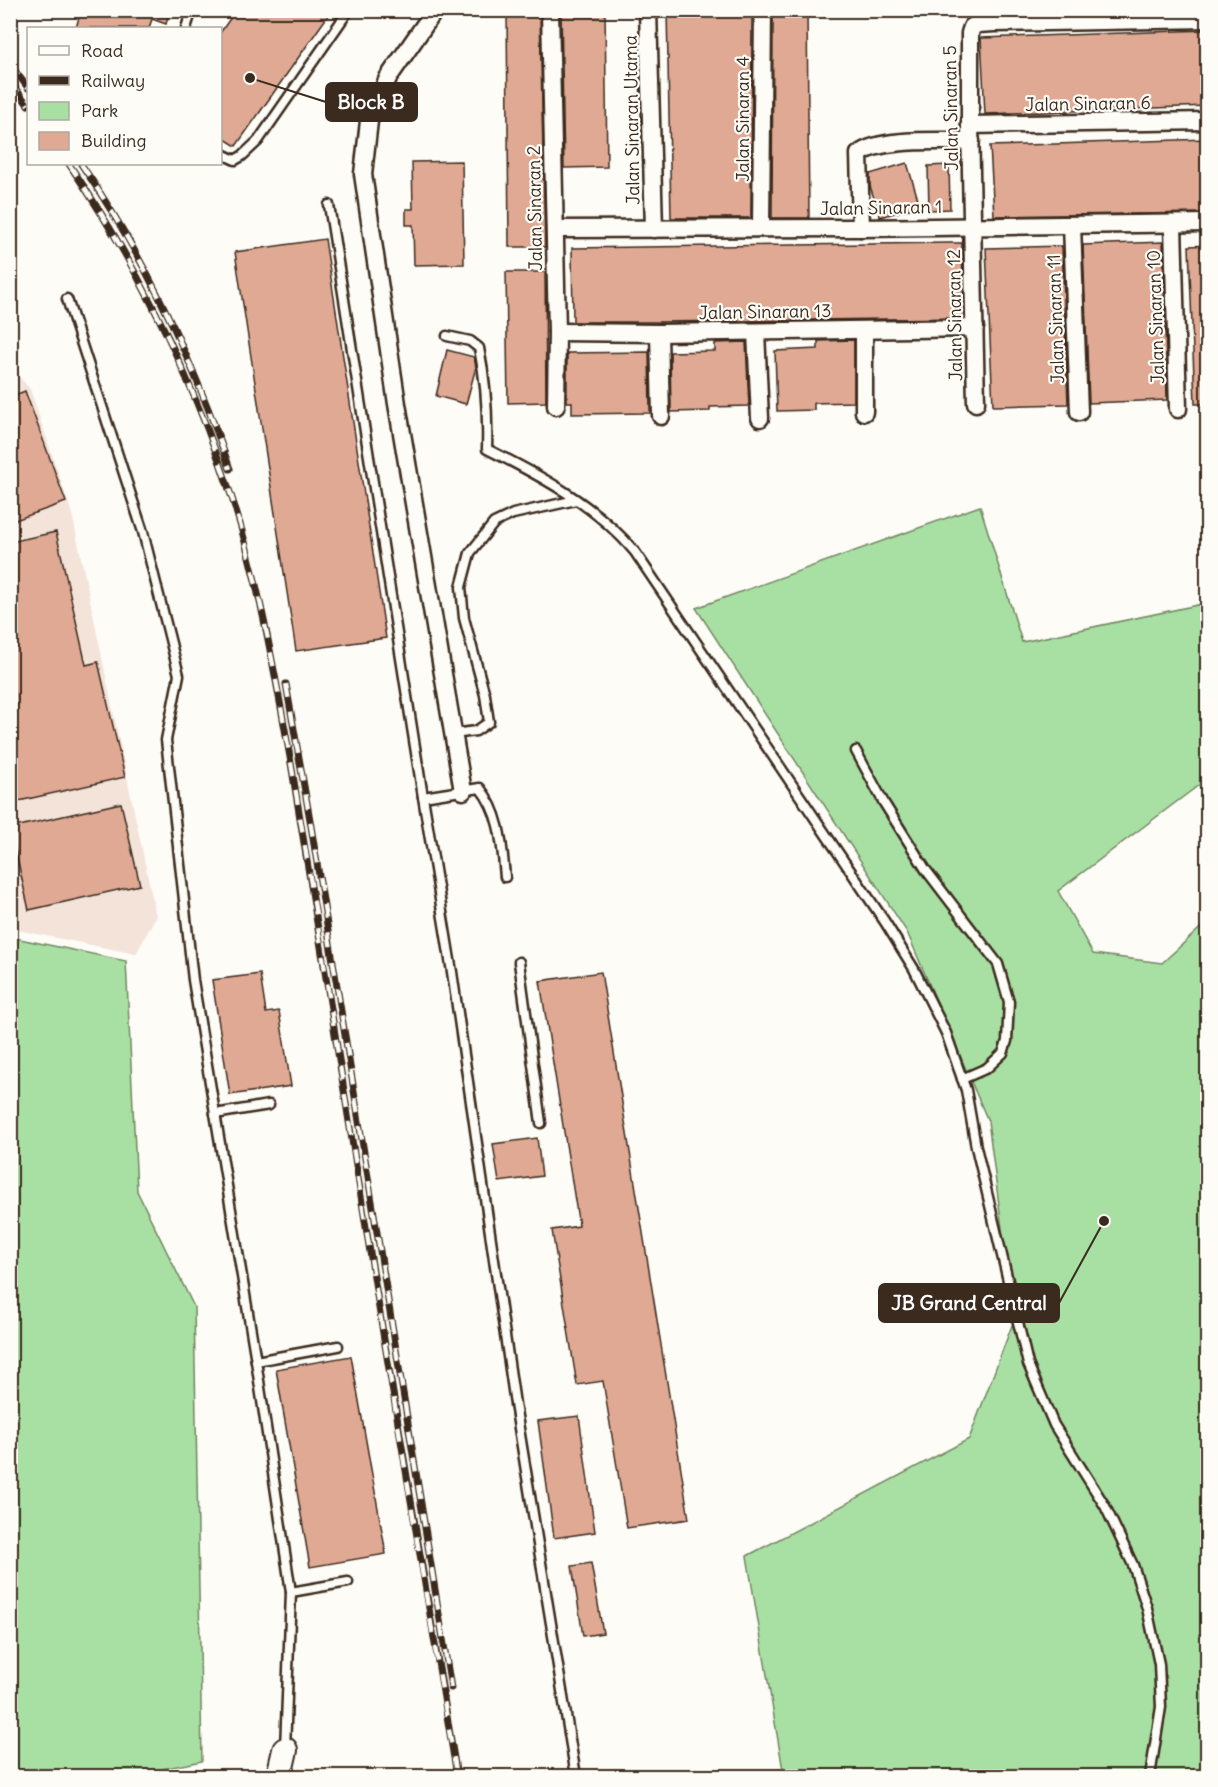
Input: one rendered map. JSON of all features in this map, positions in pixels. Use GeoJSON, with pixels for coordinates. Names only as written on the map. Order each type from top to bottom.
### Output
{"type":"FeatureCollection","features":[{"type":"Feature","properties":{"kind":"street"},"geometry":{"type":"LineString","coordinates":[[435,10],[388,78],[369,121],[363,174],[397,404],[463,791]]}},
{"type":"Feature","properties":{"kind":"street","name":"Jalan Sinaran 2"},"geometry":{"type":"LineString","coordinates":[[550,10],[557,332],[556,406]]}},
{"type":"Feature","properties":{"kind":"street","name":"Jalan Sinaran Utama"},"geometry":{"type":"LineString","coordinates":[[648,10],[654,229]]}},
{"type":"Feature","properties":{"kind":"street","name":"Jalan Sinaran 4"},"geometry":{"type":"LineString","coordinates":[[761,228],[763,10]]}},
{"type":"Feature","properties":{"kind":"street","name":"Jalan Sinaran 5"},"geometry":{"type":"LineString","coordinates":[[973,226],[970,133],[970,33],[972,27],[978,24],[994,23],[1208,19]]}},
{"type":"Feature","properties":{"kind":"street","name":"Jalan Sinaran 6"},"geometry":{"type":"LineString","coordinates":[[861,228],[859,154],[867,148],[970,133],[1208,121]]}},
{"type":"Feature","properties":{"kind":"street","name":"Jalan Sinaran 1"},"geometry":{"type":"LineString","coordinates":[[555,229],[861,228],[1208,223]]}},
{"type":"Feature","properties":{"kind":"street","name":"Jalan Sinaran 10"},"geometry":{"type":"LineString","coordinates":[[1173,224],[1178,409]]}},
{"type":"Feature","properties":{"kind":"street","name":"Jalan Sinaran 11"},"geometry":{"type":"LineString","coordinates":[[1072,225],[1079,412]]}},
{"type":"Feature","properties":{"kind":"street","name":"Jalan Sinaran 12"},"geometry":{"type":"LineString","coordinates":[[973,226],[976,403]]}},
{"type":"Feature","properties":{"kind":"street","name":"Jalan Sinaran 13"},"geometry":{"type":"LineString","coordinates":[[557,332],[659,333],[975,328]]}},
{"type":"Feature","properties":{"kind":"street"},"geometry":{"type":"LineString","coordinates":[[864,330],[864,412]]}},
{"type":"Feature","properties":{"kind":"street"},"geometry":{"type":"LineString","coordinates":[[756,332],[760,418]]}},
{"type":"Feature","properties":{"kind":"street"},"geometry":{"type":"LineString","coordinates":[[659,333],[661,416]]}},
{"type":"Feature","properties":{"kind":"street"},"geometry":{"type":"LineString","coordinates":[[281,1776],[285,1750]]}},
{"type":"Feature","properties":{"kind":"lane"},"geometry":{"type":"LineString","coordinates":[[186,27],[192,10]]}},
{"type":"Feature","properties":{"kind":"lane"},"geometry":{"type":"LineString","coordinates":[[222,154],[235,160],[258,141],[349,10]]}},
{"type":"Feature","properties":{"kind":"lane"},"geometry":{"type":"LineString","coordinates":[[328,205],[452,972],[519,1427],[576,1776]]}},
{"type":"Feature","properties":{"kind":"lane"},"geometry":{"type":"LineString","coordinates":[[67,299],[143,532],[179,675],[166,740],[193,980],[256,1361],[291,1592],[285,1750]]}},
{"type":"Feature","properties":{"kind":"lane"},"geometry":{"type":"LineString","coordinates":[[447,336],[470,341],[479,348],[485,392],[487,449],[529,470],[576,500],[613,527],[635,552],[778,761],[914,969],[946,1033],[962,1079],[976,1147],[1029,1364],[1054,1425],[1110,1515],[1133,1564],[1147,1608],[1159,1664],[1161,1707],[1150,1776]]}},
{"type":"Feature","properties":{"kind":"lane"},"geometry":{"type":"LineString","coordinates":[[453,734],[476,731],[489,722],[485,695],[464,618],[461,587],[470,553],[494,523],[513,514],[576,500]]}},
{"type":"Feature","properties":{"kind":"lane"},"geometry":{"type":"LineString","coordinates":[[856,751],[884,803],[926,870],[998,964],[1009,1002],[1007,1041],[1003,1053],[987,1068],[962,1079]]}},
{"type":"Feature","properties":{"kind":"lane"},"geometry":{"type":"LineString","coordinates":[[423,797],[480,789],[490,801],[501,834],[505,877]]}},
{"type":"Feature","properties":{"kind":"lane"},"geometry":{"type":"LineString","coordinates":[[519,962],[541,1123]]}},
{"type":"Feature","properties":{"kind":"lane"},"geometry":{"type":"LineString","coordinates":[[215,1114],[269,1105]]}},
{"type":"Feature","properties":{"kind":"lane"},"geometry":{"type":"LineString","coordinates":[[256,1361],[338,1346]]}},
{"type":"Feature","properties":{"kind":"lane"},"geometry":{"type":"LineString","coordinates":[[291,1592],[348,1582]]}},
{"type":"Feature","properties":{"kind":"shaded area"},"geometry":{"type":"Polygon","coordinates":[[[10,357],[19,377],[30,389],[72,514],[156,916],[136,954],[17,930],[11,901],[10,357]]]}},
{"type":"Feature","properties":{"kind":"green space"},"geometry":{"type":"Polygon","coordinates":[[[980,506],[1022,642],[1207,603],[1207,779],[1058,891],[1093,954],[1162,963],[1207,922],[1207,1776],[784,1776],[747,1556],[969,1439],[1014,1320],[988,1121],[907,932],[696,608],[980,506]]]}},
{"type":"Feature","properties":{"kind":"green space"},"geometry":{"type":"Polygon","coordinates":[[[10,937],[126,961],[137,1191],[194,1307],[202,1761],[127,1776],[11,1776],[10,937]]]}},
{"type":"Feature","properties":{"kind":"building"},"geometry":{"type":"Polygon","coordinates":[[[81,10],[170,10],[166,24],[152,19],[149,27],[76,27],[81,10]]]}},
{"type":"Feature","properties":{"kind":"building"},"geometry":{"type":"Polygon","coordinates":[[[236,10],[332,10],[236,146],[222,137],[222,30],[236,10]]]}},
{"type":"Feature","properties":{"kind":"building"},"geometry":{"type":"Polygon","coordinates":[[[507,10],[540,10],[545,247],[509,247],[507,10]]]}},
{"type":"Feature","properties":{"kind":"building"},"geometry":{"type":"Polygon","coordinates":[[[561,10],[605,10],[607,167],[564,168],[561,10]]]}},
{"type":"Feature","properties":{"kind":"building"},"geometry":{"type":"Polygon","coordinates":[[[667,10],[752,10],[751,218],[671,218],[667,10]]]}},
{"type":"Feature","properties":{"kind":"building"},"geometry":{"type":"Polygon","coordinates":[[[773,10],[807,10],[809,218],[772,218],[773,10]]]}},
{"type":"Feature","properties":{"kind":"building"},"geometry":{"type":"Polygon","coordinates":[[[1208,30],[1208,106],[985,114],[981,38],[1208,30]]]}},
{"type":"Feature","properties":{"kind":"building"},"geometry":{"type":"Polygon","coordinates":[[[1208,139],[1208,213],[994,216],[990,146],[1208,139]]]}},
{"type":"Feature","properties":{"kind":"building"},"geometry":{"type":"Polygon","coordinates":[[[462,161],[464,264],[414,265],[413,225],[406,225],[406,209],[413,209],[412,162],[462,161]]]}},
{"type":"Feature","properties":{"kind":"building"},"geometry":{"type":"Polygon","coordinates":[[[907,163],[920,206],[880,217],[870,186],[870,174],[907,163]]]}},
{"type":"Feature","properties":{"kind":"building"},"geometry":{"type":"Polygon","coordinates":[[[949,165],[950,209],[929,210],[928,166],[949,165]]]}},
{"type":"Feature","properties":{"kind":"building"},"geometry":{"type":"Polygon","coordinates":[[[325,239],[386,638],[296,651],[235,252],[325,239]]]}},
{"type":"Feature","properties":{"kind":"building"},"geometry":{"type":"Polygon","coordinates":[[[1163,242],[1167,400],[1089,403],[1083,245],[1163,242]]]}},
{"type":"Feature","properties":{"kind":"building"},"geometry":{"type":"Polygon","coordinates":[[[962,243],[964,318],[573,322],[572,248],[962,243]]]}},
{"type":"Feature","properties":{"kind":"building"},"geometry":{"type":"Polygon","coordinates":[[[1208,245],[1208,404],[1195,404],[1189,246],[1208,245]]]}},
{"type":"Feature","properties":{"kind":"building"},"geometry":{"type":"Polygon","coordinates":[[[1062,246],[1068,404],[993,406],[986,248],[1062,246]]]}},
{"type":"Feature","properties":{"kind":"building"},"geometry":{"type":"Polygon","coordinates":[[[506,272],[545,272],[546,402],[508,403],[506,272]]]}},
{"type":"Feature","properties":{"kind":"building"},"geometry":{"type":"Polygon","coordinates":[[[854,340],[854,402],[814,403],[814,410],[777,411],[775,351],[818,349],[818,341],[854,340]]]}},
{"type":"Feature","properties":{"kind":"building"},"geometry":{"type":"Polygon","coordinates":[[[746,342],[749,406],[710,407],[710,411],[671,412],[670,352],[715,351],[715,343],[746,342]]]}},
{"type":"Feature","properties":{"kind":"building"},"geometry":{"type":"Polygon","coordinates":[[[447,350],[474,357],[476,367],[466,404],[436,396],[447,350]]]}},
{"type":"Feature","properties":{"kind":"building"},"geometry":{"type":"Polygon","coordinates":[[[649,352],[650,413],[572,414],[572,402],[567,402],[567,353],[649,352]]]}},
{"type":"Feature","properties":{"kind":"building"},"geometry":{"type":"Polygon","coordinates":[[[25,391],[66,502],[10,522],[10,397],[25,391]]]}},
{"type":"Feature","properties":{"kind":"building"},"geometry":{"type":"Polygon","coordinates":[[[56,532],[86,665],[98,662],[125,777],[10,803],[10,542],[56,532]]]}},
{"type":"Feature","properties":{"kind":"building"},"geometry":{"type":"Polygon","coordinates":[[[121,803],[140,885],[29,910],[10,828],[121,803]]]}},
{"type":"Feature","properties":{"kind":"building"},"geometry":{"type":"Polygon","coordinates":[[[601,972],[689,1519],[627,1528],[603,1381],[577,1385],[552,1230],[579,1226],[540,981],[601,972]]]}},
{"type":"Feature","properties":{"kind":"building"},"geometry":{"type":"Polygon","coordinates":[[[260,974],[266,1013],[279,1011],[291,1086],[230,1095],[212,980],[260,974]]]}},
{"type":"Feature","properties":{"kind":"building"},"geometry":{"type":"Polygon","coordinates":[[[537,1138],[542,1176],[499,1182],[493,1144],[537,1138]]]}},
{"type":"Feature","properties":{"kind":"building"},"geometry":{"type":"Polygon","coordinates":[[[351,1356],[386,1554],[310,1567],[276,1369],[351,1356]]]}},
{"type":"Feature","properties":{"kind":"building"},"geometry":{"type":"Polygon","coordinates":[[[579,1416],[595,1532],[554,1538],[538,1421],[579,1416]]]}},
{"type":"Feature","properties":{"kind":"building"},"geometry":{"type":"Polygon","coordinates":[[[591,1563],[603,1633],[583,1636],[572,1566],[591,1563]]]}},
{"type":"Feature","properties":{"kind":"railway"},"geometry":{"type":"LineString","coordinates":[[10,64],[27,87]]}},
{"type":"Feature","properties":{"kind":"railway"},"geometry":{"type":"LineString","coordinates":[[10,81],[27,104]]}},
{"type":"Feature","properties":{"kind":"railway"},"geometry":{"type":"LineString","coordinates":[[70,165],[118,242],[181,365],[231,495],[258,592],[290,757],[457,1776]]}},
{"type":"Feature","properties":{"kind":"railway"},"geometry":{"type":"LineString","coordinates":[[82,165],[147,273],[201,390],[230,469]]}},
{"type":"Feature","properties":{"kind":"railway"},"geometry":{"type":"LineString","coordinates":[[286,684],[451,1688]]}},
{"type":"Feature","properties":{"kind":"place","name":"Block B"},"geometry":{"type":"Point","coordinates":[250,78]}},
{"type":"Feature","properties":{"kind":"place","name":"JB Grand Central"},"geometry":{"type":"Point","coordinates":[1104,1221]}}]}
